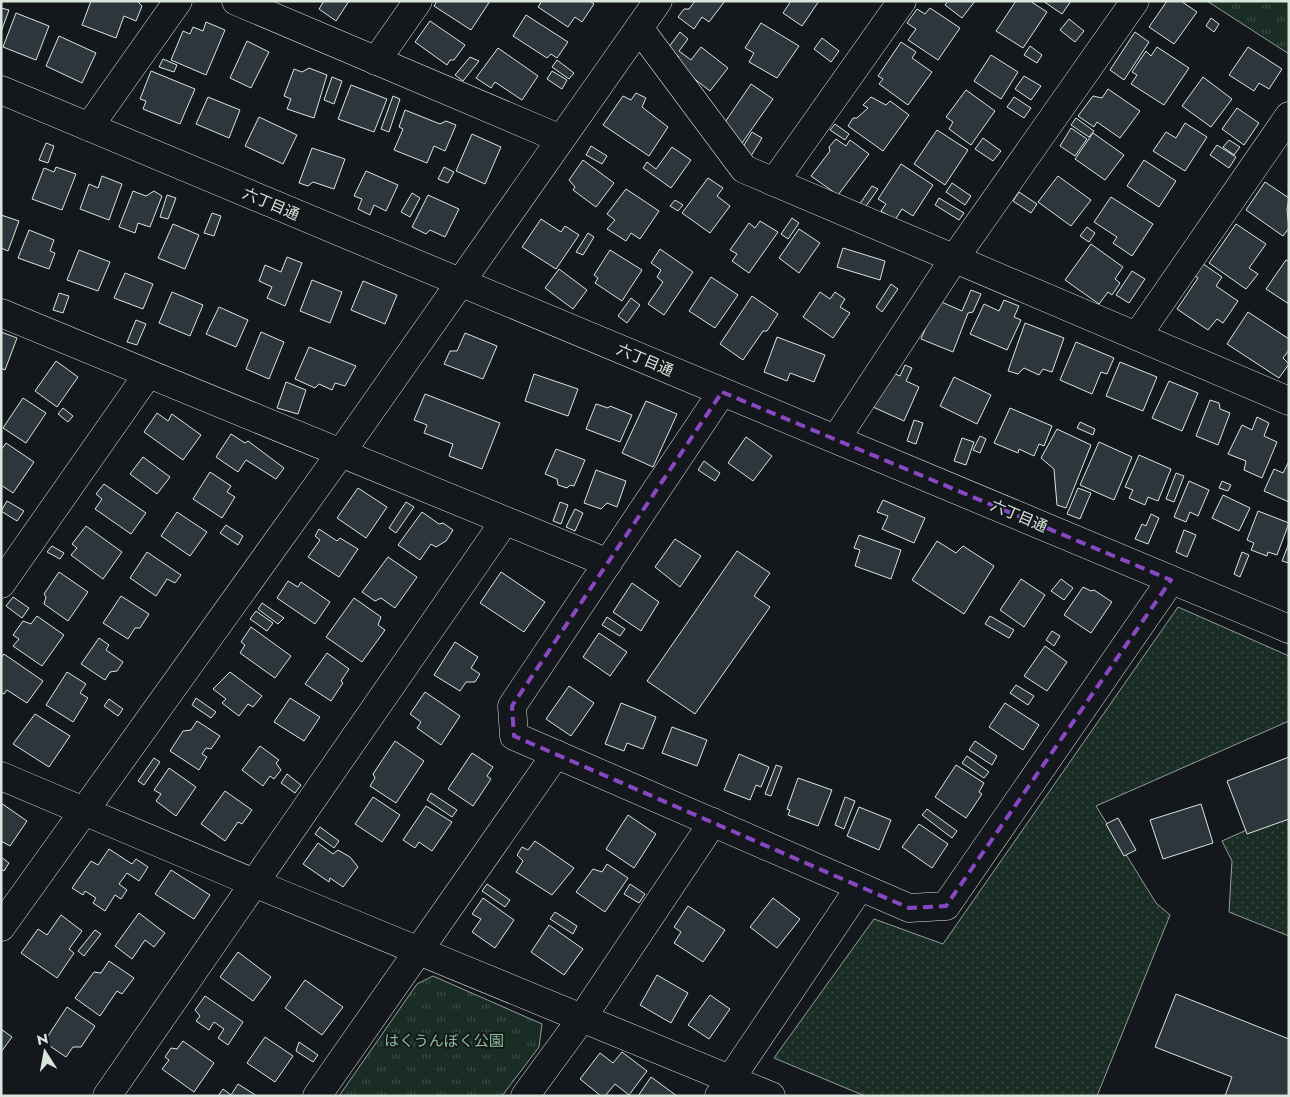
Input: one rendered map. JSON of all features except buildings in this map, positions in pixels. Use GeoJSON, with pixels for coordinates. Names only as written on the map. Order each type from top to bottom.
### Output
{"type":"FeatureCollection","features":[{"type":"Feature","properties":{"kind":"street"},"geometry":{"type":"LineString","coordinates":[[89,127],[178,1]]}},
{"type":"Feature","properties":{"kind":"street"},"geometry":{"type":"LineString","coordinates":[[236,1],[561,139]]}},
{"type":"Feature","properties":{"kind":"street"},"geometry":{"type":"LineString","coordinates":[[376,61],[418,1]]}},
{"type":"Feature","properties":{"kind":"street"},"geometry":{"type":"LineString","coordinates":[[1,927],[83,809],[340,454],[658,1]]}},
{"type":"Feature","properties":{"kind":"street"},"geometry":{"type":"LineString","coordinates":[[774,182],[902,1]]}},
{"type":"Feature","properties":{"kind":"street"},"geometry":{"type":"LineString","coordinates":[[836,439],[954,259],[1135,1]]}},
{"type":"Feature","properties":{"kind":"street"},"geometry":{"type":"LineString","coordinates":[[639,28],[744,169],[1289,401]]}},
{"type":"Feature","properties":{"kind":"street","name":"六丁目通"},"geometry":{"type":"LineString","coordinates":[[1,90],[1289,629]]}},
{"type":"Feature","properties":{"kind":"street"},"geometry":{"type":"LineString","coordinates":[[1136,336],[1289,116]]}},
{"type":"Feature","properties":{"kind":"street"},"geometry":{"type":"LineString","coordinates":[[1,313],[504,522],[608,563]]}},
{"type":"Feature","properties":{"kind":"street"},"geometry":{"type":"LineString","coordinates":[[1,584],[148,374]]}},
{"type":"Feature","properties":{"kind":"street"},"geometry":{"type":"LineString","coordinates":[[722,392],[512,706],[514,736],[909,908],[946,906],[1172,580]]}},
{"type":"Feature","properties":{"kind":"street"},"geometry":{"type":"LineString","coordinates":[[107,1096],[504,522]]}},
{"type":"Feature","properties":{"kind":"street"},"geometry":{"type":"LineString","coordinates":[[317,1096],[556,754]]}},
{"type":"Feature","properties":{"kind":"street"},"geometry":{"type":"LineString","coordinates":[[1,776],[582,1018],[725,1088],[771,1096]]}},
{"type":"Feature","properties":{"kind":"street"},"geometry":{"type":"LineString","coordinates":[[526,1096],[582,1018],[713,822]]}},
{"type":"Feature","properties":{"kind":"street"},"geometry":{"type":"LineString","coordinates":[[725,1088],[860,887]]}},
{"type":"Feature","properties":{"kind":"highlighted area"},"geometry":{"type":"Polygon","coordinates":[[[722,392],[1171,580],[946,906],[909,908],[514,736],[512,706],[722,392]]]}},
{"type":"Feature","properties":{"kind":"green space"},"geometry":{"type":"Polygon","coordinates":[[[1207,1],[1289,1],[1289,54],[1207,1]]]}},
{"type":"Feature","properties":{"kind":"green space"},"geometry":{"type":"Polygon","coordinates":[[[1178,607],[1289,656],[1289,721],[1096,806],[1156,903],[1170,915],[1097,1096],[865,1096],[774,1058],[874,919],[943,944],[1178,607]]]}},
{"type":"Feature","properties":{"kind":"green space"},"geometry":{"type":"Polygon","coordinates":[[[1289,811],[1289,936],[1229,912],[1232,861],[1222,841],[1289,811]]]}},
{"type":"Feature","properties":{"kind":"green space","name":"はくうんぼく公園"},"geometry":{"type":"Polygon","coordinates":[[[433,976],[542,1024],[539,1047],[502,1096],[339,1096],[417,984],[433,976]]]}}]}
